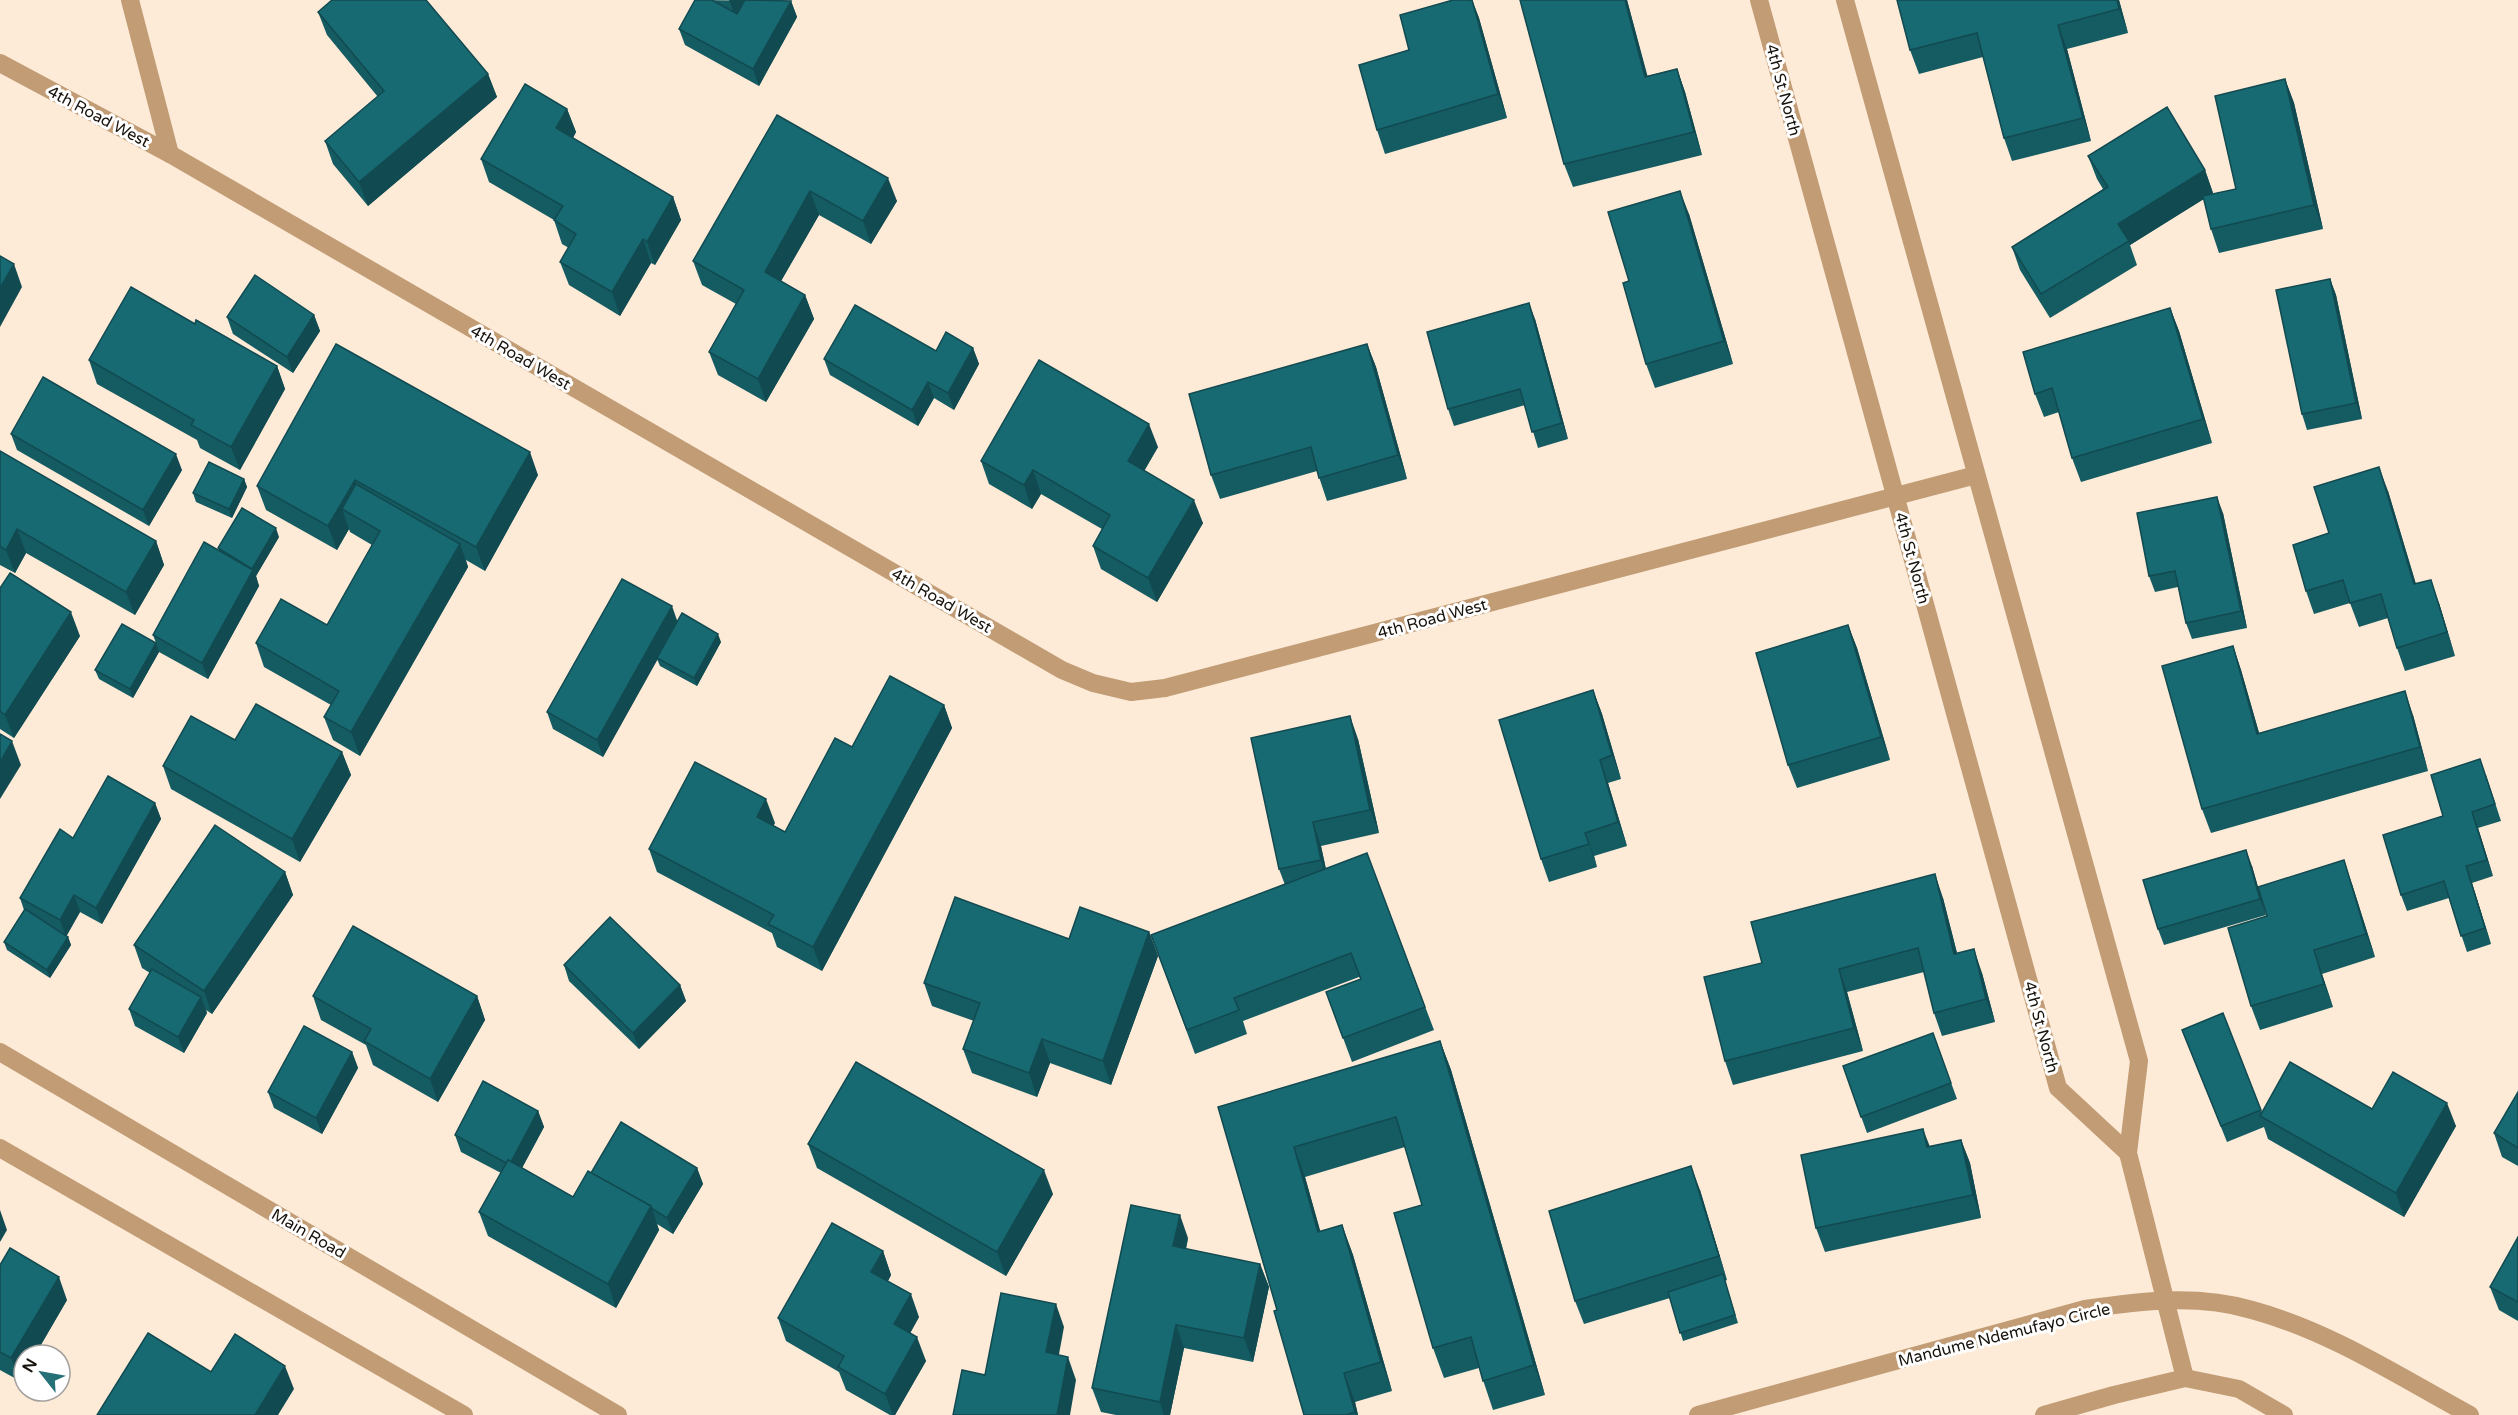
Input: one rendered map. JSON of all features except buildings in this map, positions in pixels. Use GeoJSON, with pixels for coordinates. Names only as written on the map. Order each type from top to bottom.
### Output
{"type":"FeatureCollection","features":[{"type":"Feature","properties":{"kind":"street"},"geometry":{"type":"LineString","coordinates":[[130,0],[170,154]]}},
{"type":"Feature","properties":{"kind":"street","name":"4th St North"},"geometry":{"type":"LineString","coordinates":[[1759,0],[2058,1088],[2128,1153]]}},
{"type":"Feature","properties":{"kind":"street"},"geometry":{"type":"LineString","coordinates":[[1845,0],[2139,1061],[2128,1153],[2185,1378]]}},
{"type":"Feature","properties":{"kind":"street","name":"4th Road West"},"geometry":{"type":"LineString","coordinates":[[0,63],[170,154],[1062,670],[1093,683],[1131,692],[1165,688],[1976,475]]}},
{"type":"Feature","properties":{"kind":"street","name":"Main Road"},"geometry":{"type":"LineString","coordinates":[[0,1052],[618,1415]]}},
{"type":"Feature","properties":{"kind":"street"},"geometry":{"type":"LineString","coordinates":[[0,1148],[464,1415]]}},
{"type":"Feature","properties":{"kind":"street","name":"Mandume Ndemufayo Circle"},"geometry":{"type":"LineString","coordinates":[[1698,1415],[2085,1309],[2146,1300],[2200,1301],[2251,1309],[2316,1332],[2470,1415]]}},
{"type":"Feature","properties":{"kind":"street"},"geometry":{"type":"LineString","coordinates":[[2044,1415],[2185,1378],[2239,1389],[2284,1415]]}}]}
